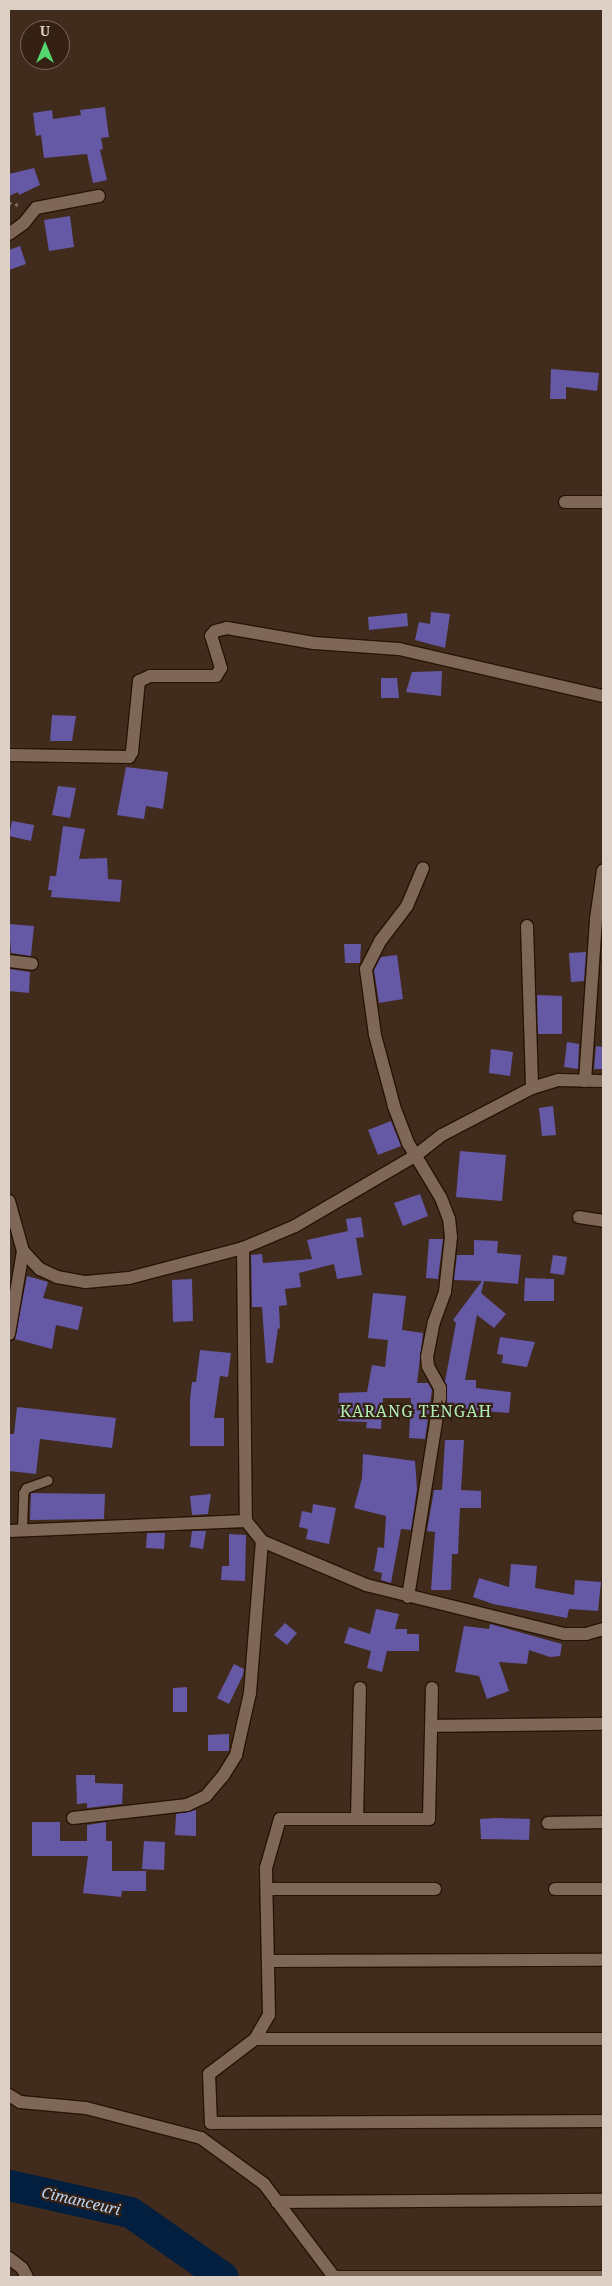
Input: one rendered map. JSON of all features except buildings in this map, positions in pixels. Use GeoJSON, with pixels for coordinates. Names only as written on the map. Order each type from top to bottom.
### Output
{"type":"FeatureCollection","features":[{"type":"Feature","properties":{"kind":"street"},"geometry":{"type":"LineString","coordinates":[[9,234],[24,224],[36,208],[100,196]]}},
{"type":"Feature","properties":{"kind":"street"},"geometry":{"type":"LineString","coordinates":[[565,502],[603,502]]}},
{"type":"Feature","properties":{"kind":"street"},"geometry":{"type":"LineString","coordinates":[[9,755],[129,757],[132,752],[139,681],[150,676],[216,676],[221,668],[211,636],[221,629],[314,643],[399,649],[603,696]]}},
{"type":"Feature","properties":{"kind":"street"},"geometry":{"type":"LineString","coordinates":[[408,1597],[440,1398],[440,1388],[427,1357],[434,1322],[445,1292],[451,1236],[449,1220],[441,1198],[415,1156],[386,1081],[369,1004],[366,970],[381,940],[407,906],[423,868]]}},
{"type":"Feature","properties":{"kind":"street"},"geometry":{"type":"LineString","coordinates":[[585,1080],[596,919],[603,870]]}},
{"type":"Feature","properties":{"kind":"street"},"geometry":{"type":"LineString","coordinates":[[527,926],[532,1088]]}},
{"type":"Feature","properties":{"kind":"street"},"geometry":{"type":"LineString","coordinates":[[9,962],[32,964]]}},
{"type":"Feature","properties":{"kind":"street"},"geometry":{"type":"LineString","coordinates":[[23,1251],[40,1269],[86,1282],[129,1278],[243,1248],[296,1226],[415,1156],[442,1135],[532,1088],[559,1080],[603,1082]]}},
{"type":"Feature","properties":{"kind":"street"},"geometry":{"type":"LineString","coordinates":[[9,1201],[23,1251],[9,1334]]}},
{"type":"Feature","properties":{"kind":"street"},"geometry":{"type":"LineString","coordinates":[[579,1217],[603,1221]]}},
{"type":"Feature","properties":{"kind":"street"},"geometry":{"type":"LineString","coordinates":[[243,1248],[246,1521],[262,1541],[351,1580],[408,1597],[467,1608],[564,1634],[586,1634],[603,1629]]}},
{"type":"Feature","properties":{"kind":"street"},"geometry":{"type":"LineString","coordinates":[[9,1530],[246,1521]]}},
{"type":"Feature","properties":{"kind":"street"},"geometry":{"type":"LineString","coordinates":[[73,1818],[187,1805],[206,1796],[223,1776],[236,1755],[250,1693],[262,1541]]}},
{"type":"Feature","properties":{"kind":"street"},"geometry":{"type":"LineString","coordinates":[[357,1819],[360,1688]]}},
{"type":"Feature","properties":{"kind":"street"},"geometry":{"type":"LineString","coordinates":[[432,1688],[428,1819],[280,1819],[266,1868],[269,2015],[255,2039],[209,2074],[211,2123],[603,2121]]}},
{"type":"Feature","properties":{"kind":"street"},"geometry":{"type":"LineString","coordinates":[[431,1726],[603,1724]]}},
{"type":"Feature","properties":{"kind":"street"},"geometry":{"type":"LineString","coordinates":[[548,1823],[603,1822]]}},
{"type":"Feature","properties":{"kind":"street"},"geometry":{"type":"LineString","coordinates":[[267,1889],[435,1889]]}},
{"type":"Feature","properties":{"kind":"street"},"geometry":{"type":"LineString","coordinates":[[555,1889],[603,1889]]}},
{"type":"Feature","properties":{"kind":"street"},"geometry":{"type":"LineString","coordinates":[[268,1962],[603,1960]]}},
{"type":"Feature","properties":{"kind":"street"},"geometry":{"type":"LineString","coordinates":[[255,2039],[603,2039]]}},
{"type":"Feature","properties":{"kind":"street"},"geometry":{"type":"LineString","coordinates":[[9,2094],[20,2102],[86,2108],[201,2138],[264,2184],[334,2277],[603,2277]]}},
{"type":"Feature","properties":{"kind":"street"},"geometry":{"type":"LineString","coordinates":[[277,2202],[603,2200]]}},
{"type":"Feature","properties":{"kind":"street"},"geometry":{"type":"LineString","coordinates":[[9,2258],[22,2268],[27,2277]]}},
{"type":"Feature","properties":{"kind":"lane"},"geometry":{"type":"LineString","coordinates":[[22,1530],[23,1493],[26,1488],[48,1480]]}},
{"type":"Feature","properties":{"kind":"waterway","name":"Cimanceuri"},"geometry":{"type":"LineString","coordinates":[[9,2185],[130,2212],[223,2277]]}},
{"type":"Feature","properties":{"kind":"district","name":"KARANG TENGAH"},"geometry":{"type":"Point","coordinates":[416,1411]}}]}
